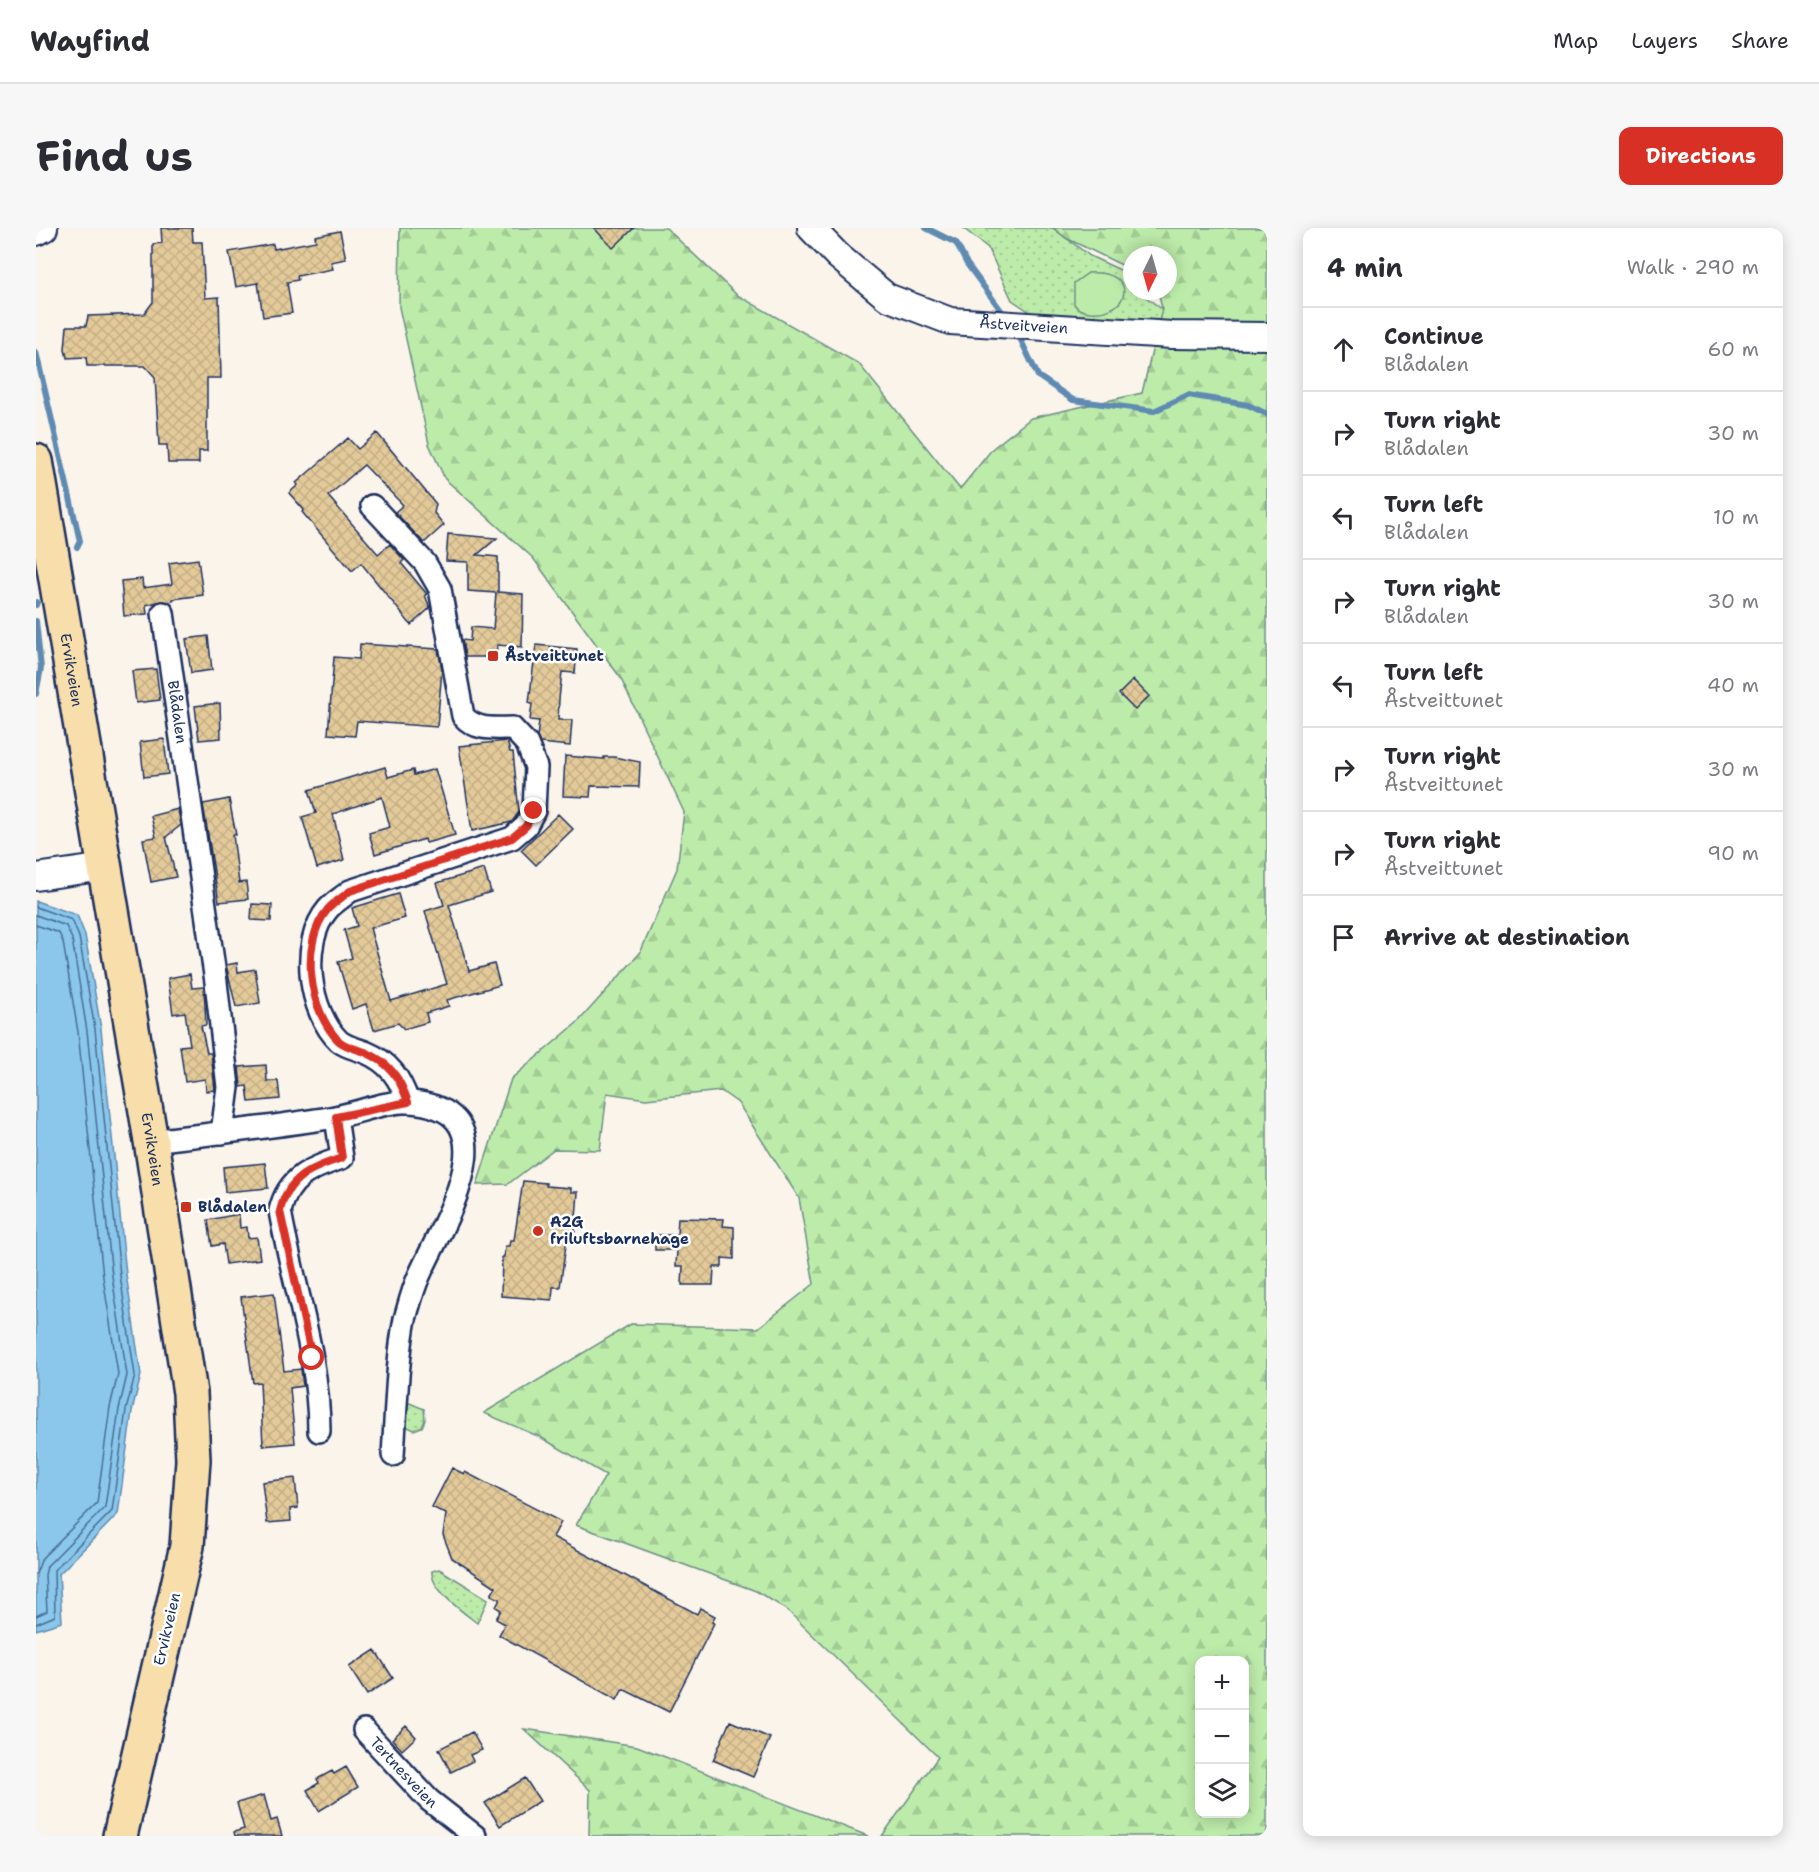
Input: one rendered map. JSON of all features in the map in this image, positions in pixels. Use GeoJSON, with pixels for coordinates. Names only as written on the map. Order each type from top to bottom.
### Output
{"type":"FeatureCollection","features":[{"type":"Feature","properties":{"kind":"main road","name":"Ervikveien"},"geometry":{"type":"LineString","coordinates":[[36,461],[151,1141],[190,1393],[193,1460],[187,1546],[120,1836]]}},
{"type":"Feature","properties":{"kind":"street"},"geometry":{"type":"LineString","coordinates":[[36,232],[44,228]]}},
{"type":"Feature","properties":{"kind":"street","name":"Åstveitveien"},"geometry":{"type":"LineString","coordinates":[[811,228],[838,256],[887,297],[950,321],[1172,335],[1267,336]]}},
{"type":"Feature","properties":{"kind":"street"},"geometry":{"type":"LineString","coordinates":[[372,506],[425,563],[440,589],[463,716],[469,723],[485,728],[512,728],[527,744],[536,767],[534,811],[526,826],[512,838],[350,891],[328,909],[316,930],[311,962],[314,997],[325,1026],[342,1044],[367,1053],[390,1066],[403,1086],[408,1102]]}},
{"type":"Feature","properties":{"kind":"street","name":"Blådalen"},"geometry":{"type":"LineString","coordinates":[[163,613],[219,1005],[228,1087],[222,1133]]}},
{"type":"Feature","properties":{"kind":"street"},"geometry":{"type":"LineString","coordinates":[[36,877],[105,867]]}},
{"type":"Feature","properties":{"kind":"street"},"geometry":{"type":"LineString","coordinates":[[151,1141],[336,1117],[408,1102],[432,1106],[455,1118],[465,1134],[467,1161],[459,1190],[417,1279],[405,1320],[393,1455]]}},
{"type":"Feature","properties":{"kind":"street"},"geometry":{"type":"LineString","coordinates":[[319,1431],[319,1408],[312,1358],[280,1211],[284,1196],[294,1180],[313,1168],[342,1158],[336,1117]]}},
{"type":"Feature","properties":{"kind":"street","name":"Tertnesveien"},"geometry":{"type":"LineString","coordinates":[[364,1730],[429,1800],[475,1836]]}},
{"type":"Feature","properties":{"kind":"green space"},"geometry":{"type":"Polygon","coordinates":[[[400,228],[666,228],[737,295],[859,364],[960,489],[993,448],[1031,418],[1142,393],[1162,309],[1160,300],[1177,300],[1177,246],[1123,246],[1123,266],[1066,238],[1053,228],[1267,228],[1267,1836],[882,1836],[938,1757],[786,1609],[756,1591],[576,1525],[606,1475],[540,1437],[484,1413],[631,1324],[758,1328],[814,1284],[799,1198],[738,1103],[721,1091],[646,1099],[607,1093],[600,1150],[554,1149],[508,1184],[477,1185],[511,1079],[578,1022],[640,953],[677,869],[684,812],[620,677],[533,558],[445,479],[429,444],[399,307],[400,228]]]}},
{"type":"Feature","properties":{"kind":"green space"},"geometry":{"type":"Polygon","coordinates":[[[963,228],[1053,228],[1090,256],[1123,271],[1123,300],[1150,300],[1180,323],[1048,324],[1012,300],[988,248],[963,228]]]}},
{"type":"Feature","properties":{"kind":"green space"},"geometry":{"type":"Polygon","coordinates":[[[1088,273],[1105,274],[1116,278],[1122,285],[1123,296],[1114,307],[1104,311],[1083,311],[1074,304],[1074,283],[1088,273]]]}},
{"type":"Feature","properties":{"kind":"green space"},"geometry":{"type":"Polygon","coordinates":[[[407,1402],[424,1409],[425,1420],[422,1427],[414,1430],[404,1425],[407,1402]]]}},
{"type":"Feature","properties":{"kind":"green space"},"geometry":{"type":"Polygon","coordinates":[[[439,1569],[488,1599],[477,1623],[449,1600],[436,1585],[432,1571],[439,1569]]]}},
{"type":"Feature","properties":{"kind":"green space"},"geometry":{"type":"Polygon","coordinates":[[[524,1729],[637,1746],[868,1836],[589,1836],[590,1790],[524,1729]]]}},
{"type":"Feature","properties":{"kind":"water"},"geometry":{"type":"Polygon","coordinates":[[[36,901],[77,915],[85,935],[101,1029],[126,1274],[141,1375],[132,1411],[118,1514],[59,1574],[62,1622],[36,1630],[36,901]]]}},
{"type":"Feature","properties":{"kind":"building"},"geometry":{"type":"Polygon","coordinates":[[[161,228],[192,228],[193,242],[202,242],[205,298],[219,297],[221,378],[207,378],[207,451],[199,451],[199,463],[168,463],[167,445],[159,445],[155,377],[145,366],[87,366],[86,357],[67,358],[65,349],[67,326],[86,326],[88,316],[144,314],[153,302],[153,244],[162,243],[161,228]]]}},
{"type":"Feature","properties":{"kind":"building"},"geometry":{"type":"Polygon","coordinates":[[[594,228],[634,228],[613,248],[594,228]]]}},
{"type":"Feature","properties":{"kind":"building"},"geometry":{"type":"Polygon","coordinates":[[[340,231],[346,259],[331,262],[333,269],[297,276],[298,280],[287,282],[292,313],[263,317],[258,283],[236,287],[229,252],[273,244],[274,249],[316,241],[315,236],[340,231]]]}},
{"type":"Feature","properties":{"kind":"building"},"geometry":{"type":"Polygon","coordinates":[[[377,433],[436,504],[434,513],[444,525],[424,543],[395,512],[403,505],[364,465],[328,496],[378,554],[390,544],[404,560],[401,563],[427,594],[425,595],[430,608],[411,625],[361,563],[352,571],[302,512],[304,510],[289,493],[298,485],[296,483],[348,438],[358,449],[377,433]]]}},
{"type":"Feature","properties":{"kind":"building"},"geometry":{"type":"Polygon","coordinates":[[[448,534],[497,538],[477,555],[498,557],[498,592],[523,594],[522,647],[497,645],[496,657],[465,657],[462,640],[470,641],[471,627],[493,629],[496,593],[468,591],[468,562],[446,561],[448,534]]]}},
{"type":"Feature","properties":{"kind":"building"},"geometry":{"type":"Polygon","coordinates":[[[198,559],[203,595],[173,599],[169,602],[161,601],[146,605],[147,614],[124,616],[121,581],[142,579],[143,588],[172,584],[169,563],[198,559]]]}},
{"type":"Feature","properties":{"kind":"building"},"geometry":{"type":"Polygon","coordinates":[[[208,636],[212,670],[191,673],[186,639],[208,636]]]}},
{"type":"Feature","properties":{"kind":"building"},"geometry":{"type":"Polygon","coordinates":[[[360,644],[438,649],[442,669],[437,727],[357,721],[355,736],[328,734],[334,657],[359,659],[360,644]]]}},
{"type":"Feature","properties":{"kind":"building"},"geometry":{"type":"Polygon","coordinates":[[[536,645],[577,649],[575,673],[562,672],[559,699],[558,720],[572,720],[570,746],[540,743],[537,737],[539,721],[530,720],[532,704],[529,703],[536,645]]]}},
{"type":"Feature","properties":{"kind":"building"},"geometry":{"type":"Polygon","coordinates":[[[156,669],[160,700],[136,703],[132,671],[156,669]]]}},
{"type":"Feature","properties":{"kind":"building"},"geometry":{"type":"Polygon","coordinates":[[[1133,680],[1149,696],[1135,710],[1119,694],[1133,680]]]}},
{"type":"Feature","properties":{"kind":"building"},"geometry":{"type":"Polygon","coordinates":[[[220,703],[221,738],[199,740],[195,706],[220,703]]]}},
{"type":"Feature","properties":{"kind":"building"},"geometry":{"type":"Polygon","coordinates":[[[164,739],[168,774],[144,777],[140,742],[164,739]]]}},
{"type":"Feature","properties":{"kind":"building"},"geometry":{"type":"Polygon","coordinates":[[[507,741],[510,752],[513,752],[519,812],[512,822],[472,831],[459,746],[507,741]]]}},
{"type":"Feature","properties":{"kind":"building"},"geometry":{"type":"Polygon","coordinates":[[[565,756],[604,759],[604,757],[614,757],[640,762],[639,787],[591,786],[590,797],[563,796],[565,756]]]}},
{"type":"Feature","properties":{"kind":"building"},"geometry":{"type":"Polygon","coordinates":[[[385,767],[388,777],[413,770],[414,775],[435,769],[455,835],[426,843],[425,839],[375,854],[369,833],[390,827],[382,797],[333,814],[344,860],[317,868],[302,817],[316,813],[309,790],[385,767]]]}},
{"type":"Feature","properties":{"kind":"building"},"geometry":{"type":"Polygon","coordinates":[[[229,799],[236,835],[233,835],[239,883],[246,882],[248,899],[219,902],[203,804],[229,799]]]}},
{"type":"Feature","properties":{"kind":"building"},"geometry":{"type":"Polygon","coordinates":[[[178,809],[181,825],[166,837],[176,877],[151,882],[143,839],[156,837],[151,816],[178,809]]]}},
{"type":"Feature","properties":{"kind":"building"},"geometry":{"type":"Polygon","coordinates":[[[558,814],[573,829],[536,865],[521,850],[558,814]]]}},
{"type":"Feature","properties":{"kind":"building"},"geometry":{"type":"Polygon","coordinates":[[[484,869],[491,892],[449,905],[469,971],[494,964],[500,985],[447,1000],[449,1006],[426,1013],[428,1022],[404,1029],[398,1023],[374,1030],[366,1004],[352,1009],[338,962],[352,958],[344,930],[357,926],[352,908],[398,894],[405,918],[370,928],[391,1001],[447,984],[425,911],[444,905],[437,883],[484,869]]]}},
{"type":"Feature","properties":{"kind":"building"},"geometry":{"type":"Polygon","coordinates":[[[252,904],[272,905],[271,921],[251,920],[252,904]]]}},
{"type":"Feature","properties":{"kind":"building"},"geometry":{"type":"Polygon","coordinates":[[[237,963],[238,972],[255,969],[260,1003],[236,1007],[226,965],[237,963]]]}},
{"type":"Feature","properties":{"kind":"building"},"geometry":{"type":"Polygon","coordinates":[[[190,974],[192,988],[204,987],[206,1025],[201,1026],[207,1053],[211,1053],[215,1090],[206,1091],[205,1079],[185,1082],[180,1046],[190,1045],[185,1012],[173,1014],[168,978],[190,974]]]}},
{"type":"Feature","properties":{"kind":"building"},"geometry":{"type":"Polygon","coordinates":[[[266,1065],[267,1081],[278,1081],[280,1099],[249,1102],[247,1086],[241,1087],[239,1067],[266,1065]]]}},
{"type":"Feature","properties":{"kind":"building"},"geometry":{"type":"Polygon","coordinates":[[[265,1163],[268,1188],[225,1192],[223,1167],[265,1163]]]}},
{"type":"Feature","properties":{"kind":"building"},"geometry":{"type":"Polygon","coordinates":[[[523,1181],[571,1188],[571,1192],[578,1192],[575,1232],[568,1231],[560,1287],[553,1287],[552,1300],[501,1296],[502,1257],[504,1257],[505,1246],[509,1246],[510,1240],[514,1240],[523,1181]]]}},
{"type":"Feature","properties":{"kind":"building"},"geometry":{"type":"Polygon","coordinates":[[[239,1214],[240,1228],[247,1227],[248,1238],[257,1237],[260,1259],[226,1264],[223,1244],[212,1246],[208,1220],[239,1214]]]}},
{"type":"Feature","properties":{"kind":"building"},"geometry":{"type":"Polygon","coordinates":[[[678,1218],[724,1219],[723,1226],[734,1227],[734,1259],[722,1258],[722,1267],[714,1267],[713,1285],[682,1285],[683,1266],[676,1266],[677,1250],[655,1250],[655,1235],[677,1235],[678,1218]]]}},
{"type":"Feature","properties":{"kind":"building"},"geometry":{"type":"Polygon","coordinates":[[[274,1293],[284,1371],[301,1369],[303,1386],[290,1388],[295,1443],[263,1446],[260,1382],[253,1383],[241,1297],[274,1293]]]}},
{"type":"Feature","properties":{"kind":"building"},"geometry":{"type":"Polygon","coordinates":[[[452,1468],[464,1474],[465,1472],[561,1522],[553,1537],[697,1614],[700,1608],[715,1616],[712,1622],[714,1623],[669,1712],[623,1689],[617,1700],[499,1635],[505,1624],[496,1619],[501,1610],[496,1607],[500,1599],[491,1595],[496,1587],[452,1558],[443,1535],[446,1514],[432,1507],[452,1468]]]}},
{"type":"Feature","properties":{"kind":"building"},"geometry":{"type":"Polygon","coordinates":[[[295,1478],[298,1508],[290,1509],[291,1521],[267,1523],[262,1482],[295,1478]]]}},
{"type":"Feature","properties":{"kind":"building"},"geometry":{"type":"Polygon","coordinates":[[[375,1650],[393,1678],[367,1695],[349,1667],[375,1650]]]}},
{"type":"Feature","properties":{"kind":"building"},"geometry":{"type":"Polygon","coordinates":[[[730,1721],[770,1738],[753,1777],[713,1760],[730,1721]]]}},
{"type":"Feature","properties":{"kind":"building"},"geometry":{"type":"Polygon","coordinates":[[[406,1726],[416,1737],[402,1750],[392,1739],[406,1726]]]}},
{"type":"Feature","properties":{"kind":"building"},"geometry":{"type":"Polygon","coordinates":[[[472,1732],[482,1750],[470,1755],[473,1761],[451,1772],[439,1749],[472,1732]]]}},
{"type":"Feature","properties":{"kind":"building"},"geometry":{"type":"Polygon","coordinates":[[[346,1767],[358,1787],[319,1811],[307,1790],[319,1783],[317,1779],[332,1771],[334,1774],[346,1767]]]}},
{"type":"Feature","properties":{"kind":"building"},"geometry":{"type":"Polygon","coordinates":[[[525,1778],[540,1801],[500,1826],[485,1803],[525,1778]]]}},
{"type":"Feature","properties":{"kind":"building"},"geometry":{"type":"Polygon","coordinates":[[[264,1795],[271,1821],[277,1819],[282,1836],[235,1836],[234,1832],[244,1829],[237,1803],[264,1795]]]}},
{"type":"Feature","properties":{"kind":"waterway"},"geometry":{"type":"LineString","coordinates":[[926,228],[956,243],[967,264],[1006,317]]}},
{"type":"Feature","properties":{"kind":"waterway"},"geometry":{"type":"LineString","coordinates":[[1017,332],[1038,376],[1073,400],[1154,411],[1188,395],[1248,405],[1267,414]]}},
{"type":"Feature","properties":{"kind":"waterway"},"geometry":{"type":"LineString","coordinates":[[36,352],[80,541],[77,547]]}},
{"type":"Feature","properties":{"kind":"waterway"},"geometry":{"type":"LineString","coordinates":[[36,621],[41,668],[36,694]]}},
{"type":"Feature","properties":{"kind":"place","name":"Åstveittunet"},"geometry":{"type":"Point","coordinates":[493,656]}},
{"type":"Feature","properties":{"kind":"place","name":"Blådalen"},"geometry":{"type":"Point","coordinates":[186,1207]}},
{"type":"Feature","properties":{"kind":"place","name":"A2G friluftsbarnehage"},"geometry":{"type":"Point","coordinates":[538,1231]}},
{"type":"Feature","properties":{"kind":"route"},"geometry":{"type":"LineString","coordinates":[[312,1358],[280,1211],[284,1196],[294,1180],[313,1168],[342,1158],[336,1117],[408,1102],[403,1086],[390,1066],[367,1053],[342,1044],[325,1026],[314,997],[311,962],[316,930],[328,909],[350,891],[512,838],[526,826],[534,811]]}}]}
